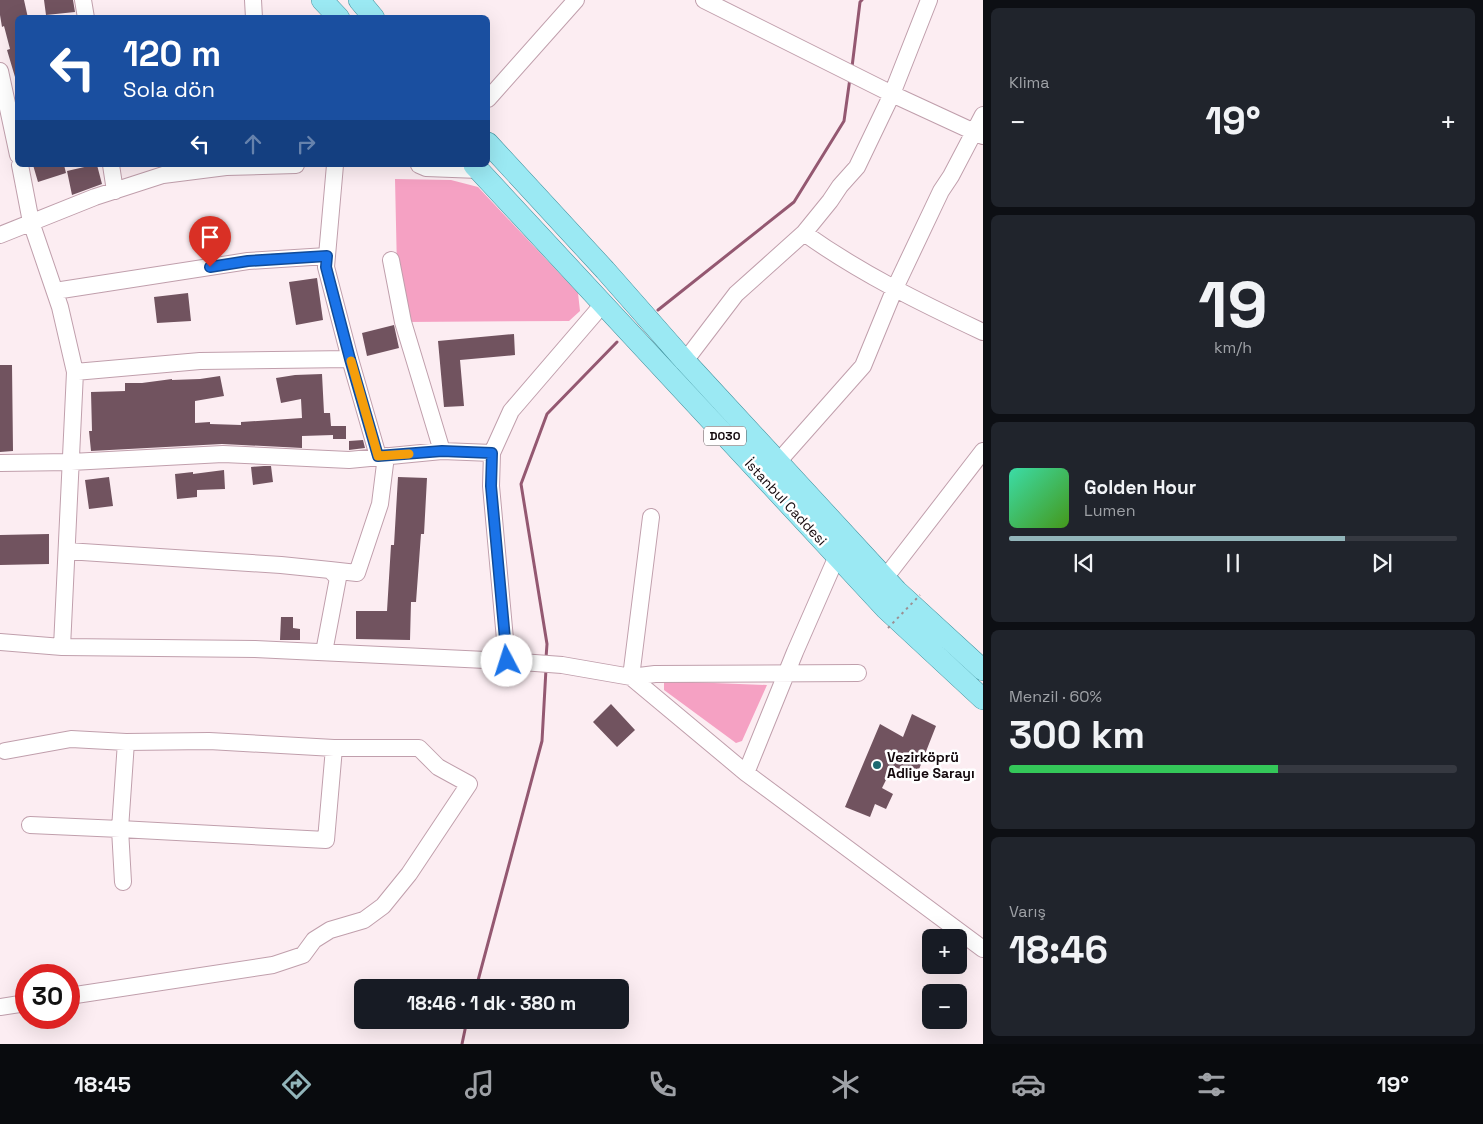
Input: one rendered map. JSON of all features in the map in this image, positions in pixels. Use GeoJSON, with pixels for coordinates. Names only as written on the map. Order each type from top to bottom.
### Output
{"type":"FeatureCollection","features":[{"type":"Feature","properties":{"kind":"main road"},"geometry":{"type":"LineString","coordinates":[[322,0],[335,15]]}},
{"type":"Feature","properties":{"kind":"main road"},"geometry":{"type":"LineString","coordinates":[[359,0],[372,15]]}},
{"type":"Feature","properties":{"kind":"main road","name":"İstanbul Caddesi"},"geometry":{"type":"LineString","coordinates":[[490,145],[885,578],[983,670]]}},
{"type":"Feature","properties":{"kind":"main road","name":"İstanbul Caddesi"},"geometry":{"type":"LineString","coordinates":[[477,168],[886,609],[983,700]]}},
{"type":"Feature","properties":{"kind":"street"},"geometry":{"type":"LineString","coordinates":[[83,0],[86,15]]}},
{"type":"Feature","properties":{"kind":"street"},"geometry":{"type":"LineString","coordinates":[[253,0],[254,15]]}},
{"type":"Feature","properties":{"kind":"street"},"geometry":{"type":"LineString","coordinates":[[490,97],[576,0]]}},
{"type":"Feature","properties":{"kind":"street"},"geometry":{"type":"LineString","coordinates":[[686,361],[736,294],[804,233],[857,167],[892,94],[929,0]]}},
{"type":"Feature","properties":{"kind":"street"},"geometry":{"type":"LineString","coordinates":[[711,1],[892,94],[979,134]]}},
{"type":"Feature","properties":{"kind":"street"},"geometry":{"type":"LineString","coordinates":[[0,71],[7,138],[15,150]]}},
{"type":"Feature","properties":{"kind":"street"},"geometry":{"type":"LineString","coordinates":[[778,462],[863,366],[895,288],[941,191],[979,134],[983,115]]}},
{"type":"Feature","properties":{"kind":"street"},"geometry":{"type":"LineString","coordinates":[[20,167],[32,222],[60,307],[75,372],[62,646]]}},
{"type":"Feature","properties":{"kind":"street"},"geometry":{"type":"LineString","coordinates":[[111,167],[115,191]]}},
{"type":"Feature","properties":{"kind":"street"},"geometry":{"type":"LineString","coordinates":[[0,235],[95,197],[163,175],[226,167]]}},
{"type":"Feature","properties":{"kind":"street"},"geometry":{"type":"LineString","coordinates":[[67,550],[281,565],[357,573],[380,504],[382,456],[350,359],[326,267],[335,167]]}},
{"type":"Feature","properties":{"kind":"street"},"geometry":{"type":"LineString","coordinates":[[424,167],[477,168]]}},
{"type":"Feature","properties":{"kind":"street"},"geometry":{"type":"LineString","coordinates":[[804,233],[829,250],[895,288],[983,332]]}},
{"type":"Feature","properties":{"kind":"street"},"geometry":{"type":"LineString","coordinates":[[55,292],[248,261],[327,256]]}},
{"type":"Feature","properties":{"kind":"street"},"geometry":{"type":"LineString","coordinates":[[391,260],[403,322],[442,451]]}},
{"type":"Feature","properties":{"kind":"street"},"geometry":{"type":"LineString","coordinates":[[513,661],[491,486],[492,453],[511,411],[602,304]]}},
{"type":"Feature","properties":{"kind":"street"},"geometry":{"type":"LineString","coordinates":[[75,372],[200,361],[350,359]]}},
{"type":"Feature","properties":{"kind":"street"},"geometry":{"type":"LineString","coordinates":[[0,463],[71,462],[223,454],[349,460],[442,451],[492,453]]}},
{"type":"Feature","properties":{"kind":"street"},"geometry":{"type":"LineString","coordinates":[[885,578],[983,451]]}},
{"type":"Feature","properties":{"kind":"street"},"geometry":{"type":"LineString","coordinates":[[631,677],[650,517]]}},
{"type":"Feature","properties":{"kind":"street"},"geometry":{"type":"LineString","coordinates":[[746,773],[786,673],[837,556]]}},
{"type":"Feature","properties":{"kind":"street"},"geometry":{"type":"LineString","coordinates":[[324,652],[338,578],[330,570]]}},
{"type":"Feature","properties":{"kind":"street"},"geometry":{"type":"LineString","coordinates":[[0,642],[62,646],[255,649],[513,661],[562,665],[631,677],[655,674],[858,673]]}},
{"type":"Feature","properties":{"kind":"street"},"geometry":{"type":"LineString","coordinates":[[631,677],[746,773],[983,949]]}},
{"type":"Feature","properties":{"kind":"street"},"geometry":{"type":"LineString","coordinates":[[5,751],[71,739],[126,742],[209,741],[334,748],[419,748],[438,767],[470,784],[409,874],[383,906],[364,920],[330,930],[314,940],[303,955],[273,965],[80,994]]}},
{"type":"Feature","properties":{"kind":"street"},"geometry":{"type":"LineString","coordinates":[[123,882],[120,829],[126,742]]}},
{"type":"Feature","properties":{"kind":"street"},"geometry":{"type":"LineString","coordinates":[[30,825],[326,840],[334,748]]}},
{"type":"Feature","properties":{"kind":"street"},"geometry":{"type":"LineString","coordinates":[[0,1006],[15,1004]]}},
{"type":"Feature","properties":{"kind":"path"},"geometry":{"type":"LineString","coordinates":[[888,628],[920,594]]}},
{"type":"Feature","properties":{"kind":"shaded area"},"geometry":{"type":"Polygon","coordinates":[[[395,179],[451,180],[478,187],[578,293],[580,311],[569,321],[405,322],[397,269],[395,179]]]}},
{"type":"Feature","properties":{"kind":"shaded area"},"geometry":{"type":"Polygon","coordinates":[[[664,681],[767,685],[742,741],[736,743],[664,690],[664,681]]]}},
{"type":"Feature","properties":{"kind":"building"},"geometry":{"type":"Polygon","coordinates":[[[0,0],[24,0],[27,15],[15,15],[15,77],[7,50],[10,49],[0,15],[0,0]]]}},
{"type":"Feature","properties":{"kind":"building"},"geometry":{"type":"Polygon","coordinates":[[[44,0],[73,0],[75,12],[46,15],[44,0]]]}},
{"type":"Feature","properties":{"kind":"building"},"geometry":{"type":"Polygon","coordinates":[[[34,167],[64,167],[66,173],[38,182],[34,167]]]}},
{"type":"Feature","properties":{"kind":"building"},"geometry":{"type":"Polygon","coordinates":[[[84,167],[98,167],[102,184],[72,195],[67,171],[84,167]]]}},
{"type":"Feature","properties":{"kind":"building"},"geometry":{"type":"Polygon","coordinates":[[[317,278],[323,320],[296,325],[289,282],[317,278]]]}},
{"type":"Feature","properties":{"kind":"building"},"geometry":{"type":"Polygon","coordinates":[[[188,293],[191,321],[157,323],[154,297],[188,293]]]}},
{"type":"Feature","properties":{"kind":"building"},"geometry":{"type":"Polygon","coordinates":[[[394,325],[399,348],[367,356],[362,333],[394,325]]]}},
{"type":"Feature","properties":{"kind":"building"},"geometry":{"type":"Polygon","coordinates":[[[514,334],[515,355],[460,360],[464,406],[444,407],[438,341],[514,334]]]}},
{"type":"Feature","properties":{"kind":"building"},"geometry":{"type":"Polygon","coordinates":[[[0,365],[12,365],[13,451],[0,452],[0,365]]]}},
{"type":"Feature","properties":{"kind":"building"},"geometry":{"type":"Polygon","coordinates":[[[322,374],[324,413],[330,413],[331,426],[346,426],[346,439],[333,439],[333,435],[302,436],[302,448],[222,444],[91,451],[89,431],[92,431],[91,392],[125,391],[125,383],[200,379],[220,376],[224,396],[195,401],[195,423],[210,422],[210,424],[241,425],[241,422],[302,418],[301,399],[281,403],[276,378],[322,374]]]}},
{"type":"Feature","properties":{"kind":"building"},"geometry":{"type":"Polygon","coordinates":[[[363,440],[365,448],[349,450],[349,441],[363,440]]]}},
{"type":"Feature","properties":{"kind":"building"},"geometry":{"type":"Polygon","coordinates":[[[271,466],[273,482],[253,485],[251,467],[271,466]]]}},
{"type":"Feature","properties":{"kind":"building"},"geometry":{"type":"Polygon","coordinates":[[[224,470],[225,489],[197,490],[197,497],[177,499],[175,474],[224,470]]]}},
{"type":"Feature","properties":{"kind":"building"},"geometry":{"type":"Polygon","coordinates":[[[109,477],[113,506],[89,509],[85,480],[109,477]]]}},
{"type":"Feature","properties":{"kind":"building"},"geometry":{"type":"Polygon","coordinates":[[[398,477],[427,478],[424,534],[421,534],[416,602],[411,602],[410,640],[356,639],[356,611],[387,611],[391,545],[394,545],[398,477]]]}},
{"type":"Feature","properties":{"kind":"building"},"geometry":{"type":"Polygon","coordinates":[[[49,534],[49,564],[0,565],[0,535],[49,534]]]}},
{"type":"Feature","properties":{"kind":"building"},"geometry":{"type":"Polygon","coordinates":[[[281,617],[293,617],[293,628],[300,629],[300,640],[280,640],[281,617]]]}},
{"type":"Feature","properties":{"kind":"building"},"geometry":{"type":"Polygon","coordinates":[[[611,704],[635,730],[617,747],[593,722],[611,704]]]}},
{"type":"Feature","properties":{"kind":"building","name":"Vezirköprü Adliye Sarayı"},"geometry":{"type":"Polygon","coordinates":[[[912,714],[936,726],[916,777],[893,766],[882,788],[893,794],[886,809],[875,804],[870,817],[845,807],[880,724],[903,737],[912,714]]]}},
{"type":"Feature","properties":{"kind":"waterway"},"geometry":{"type":"LineString","coordinates":[[852,67],[860,2],[862,0]]}},
{"type":"Feature","properties":{"kind":"waterway"},"geometry":{"type":"LineString","coordinates":[[658,310],[794,202],[844,121],[850,78]]}},
{"type":"Feature","properties":{"kind":"waterway"},"geometry":{"type":"LineString","coordinates":[[546,658],[547,644],[521,484],[547,414],[617,342]]}},
{"type":"Feature","properties":{"kind":"waterway"},"geometry":{"type":"LineString","coordinates":[[478,979],[542,741],[546,669]]}},
{"type":"Feature","properties":{"kind":"waterway"},"geometry":{"type":"LineString","coordinates":[[462,1044],[465,1029]]}},
{"type":"Feature","properties":{"kind":"slow traffic"},"geometry":{"type":"LineString","coordinates":[[351,361],[378,456],[409,454]]}},
{"type":"Feature","properties":{"kind":"place","name":"Vezirköprü Adliye Sarayı"},"geometry":{"type":"Point","coordinates":[877,765]}},
{"type":"Feature","properties":{"kind":"route"},"geometry":{"type":"LineString","coordinates":[[210,267],[248,261],[327,256],[326,267],[378,456],[442,451],[492,453],[491,486],[507,661]]}}]}
